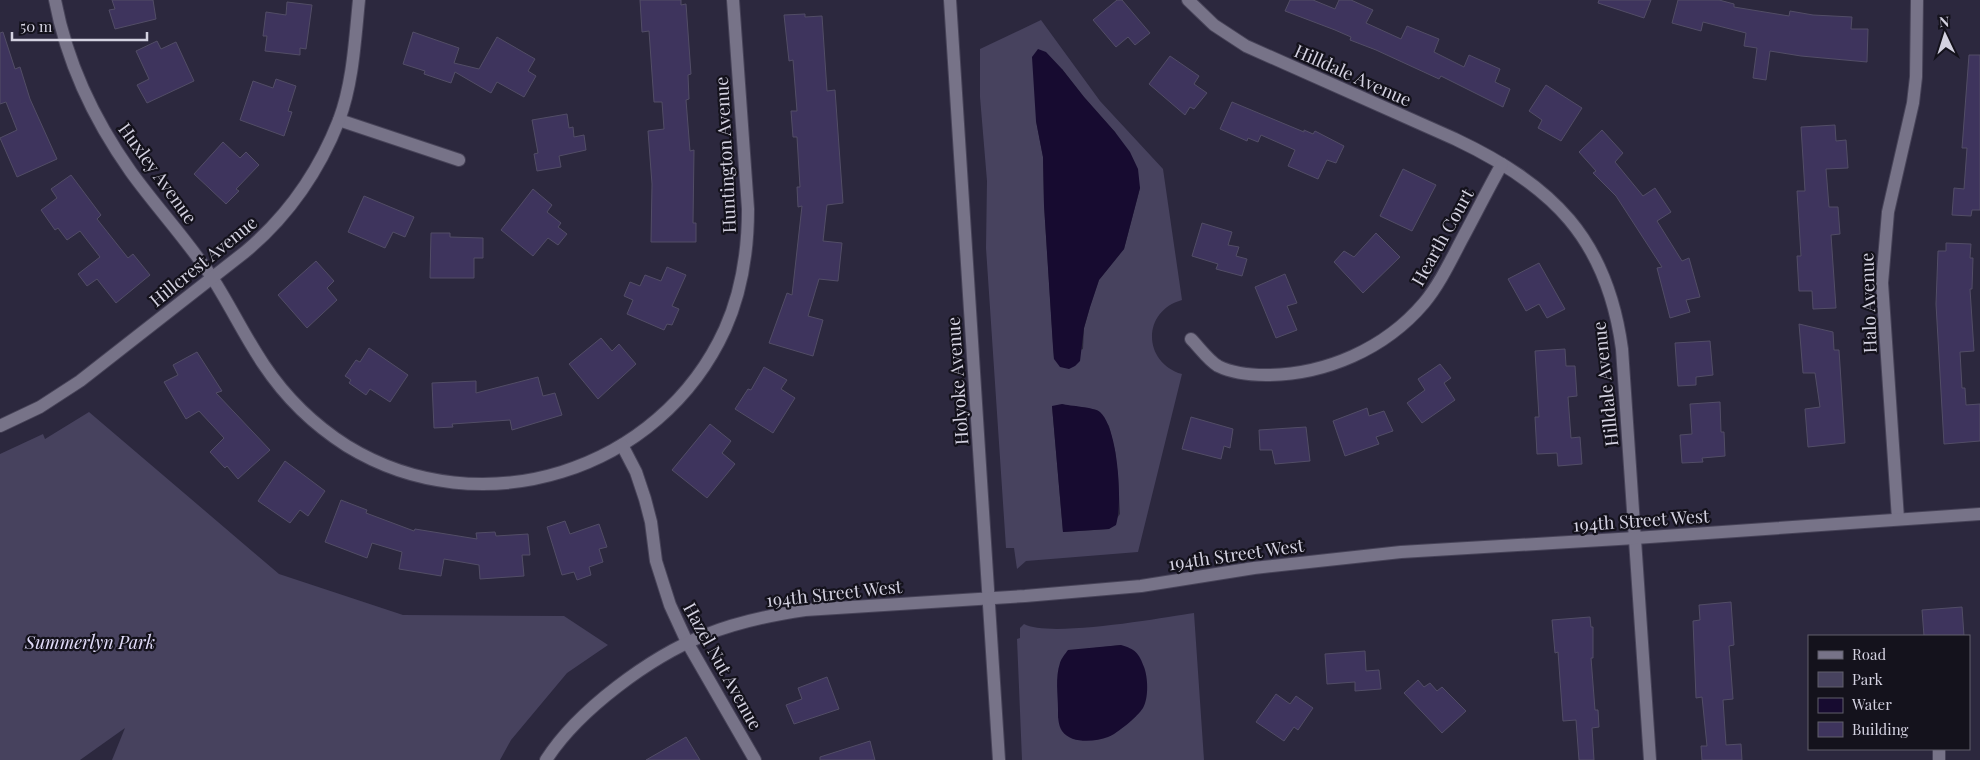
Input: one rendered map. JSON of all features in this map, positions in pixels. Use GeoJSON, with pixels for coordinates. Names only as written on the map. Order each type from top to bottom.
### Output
{"type":"FeatureCollection","features":[{"type":"Feature","properties":{"kind":"street","name":"Huxley Avenue"},"geometry":{"type":"LineString","coordinates":[[55,0],[65,42],[75,70],[100,124],[132,174],[180,233],[212,278]]}},
{"type":"Feature","properties":{"kind":"street","name":"Hillcrest Avenue"},"geometry":{"type":"LineString","coordinates":[[0,426],[40,407],[80,381],[260,240],[287,210],[312,174],[339,120],[349,77],[359,0]]}},
{"type":"Feature","properties":{"kind":"street","name":"Huntington Avenue"},"geometry":{"type":"LineString","coordinates":[[212,278],[263,364],[291,400],[314,423],[360,454],[416,475],[443,481],[475,484],[507,483],[535,479],[566,471],[596,459],[644,430],[666,412],[693,381],[709,359],[724,330],[742,278],[747,244],[748,209],[733,0]]}},
{"type":"Feature","properties":{"kind":"street","name":"Holyoke Avenue"},"geometry":{"type":"LineString","coordinates":[[950,0],[998,760]]}},
{"type":"Feature","properties":{"kind":"street","name":"Hilldale Avenue"},"geometry":{"type":"LineString","coordinates":[[1188,0],[1214,25],[1246,46],[1455,139],[1502,164],[1529,181],[1561,209],[1591,251],[1607,282],[1619,325],[1622,349],[1650,760]]}},
{"type":"Feature","properties":{"kind":"street","name":"Halo Avenue"},"geometry":{"type":"LineString","coordinates":[[1898,519],[1882,260],[1888,212],[1913,103],[1916,77],[1917,0]]}},
{"type":"Feature","properties":{"kind":"street"},"geometry":{"type":"LineString","coordinates":[[339,120],[458,160]]}},
{"type":"Feature","properties":{"kind":"street","name":"Hearth Court"},"geometry":{"type":"LineString","coordinates":[[1190,339],[1215,364],[1227,370],[1256,375],[1286,374],[1313,370],[1336,363],[1365,350],[1398,329],[1430,296],[1502,164]]}},
{"type":"Feature","properties":{"kind":"street","name":"Hazel Nut Avenue"},"geometry":{"type":"LineString","coordinates":[[622,445],[641,486],[651,522],[659,574],[670,605],[687,642],[755,760]]}},
{"type":"Feature","properties":{"kind":"street","name":"194th Street West"},"geometry":{"type":"LineString","coordinates":[[546,760],[566,734],[594,706],[632,677],[687,642],[754,619],[805,610],[1141,586],[1225,572],[1360,556],[1980,514]]}},
{"type":"Feature","properties":{"kind":"green space"},"geometry":{"type":"Polygon","coordinates":[[[1041,20],[1100,101],[1163,169],[1182,300],[1169,306],[1160,315],[1154,325],[1152,337],[1154,348],[1160,359],[1169,368],[1182,374],[1138,552],[1026,561],[1017,569],[1014,548],[1006,548],[986,248],[987,181],[980,97],[980,49],[1041,20]],[[1062,69],[1036,121],[1043,157],[1044,205],[1054,359],[1083,349],[1084,328],[1099,280],[1124,249],[1140,188],[1115,132],[1062,69]],[[1052,406],[1063,532],[1109,529],[1120,514],[1115,451],[1109,426],[1097,410],[1052,406]]]}},
{"type":"Feature","properties":{"kind":"green space","name":"Summerlyn Park"},"geometry":{"type":"Polygon","coordinates":[[[89,412],[279,574],[403,615],[564,616],[608,645],[567,673],[511,740],[500,760],[112,760],[125,728],[80,760],[0,760],[0,454],[43,434],[45,439],[89,412]]]}},
{"type":"Feature","properties":{"kind":"green space"},"geometry":{"type":"Polygon","coordinates":[[[1194,613],[1204,760],[1022,760],[1017,639],[1020,638],[1020,628],[1024,624],[1037,628],[1080,628],[1194,613]],[[1121,645],[1068,651],[1060,663],[1058,718],[1110,736],[1136,716],[1121,645]]]}},
{"type":"Feature","properties":{"kind":"water"},"geometry":{"type":"Polygon","coordinates":[[[1038,49],[1046,52],[1062,69],[1130,152],[1138,169],[1140,188],[1124,249],[1099,280],[1084,328],[1080,361],[1069,369],[1060,367],[1054,359],[1044,205],[1043,157],[1036,121],[1032,57],[1038,49]]]}},
{"type":"Feature","properties":{"kind":"water"},"geometry":{"type":"Polygon","coordinates":[[[1062,404],[1097,410],[1106,421],[1111,433],[1115,449],[1119,500],[1116,525],[1109,529],[1063,532],[1052,406],[1062,404]]]}},
{"type":"Feature","properties":{"kind":"water"},"geometry":{"type":"Polygon","coordinates":[[[1121,645],[1136,652],[1144,667],[1147,688],[1143,708],[1127,724],[1108,737],[1084,741],[1071,738],[1062,731],[1058,715],[1057,686],[1062,658],[1068,650],[1121,645]]]}},
{"type":"Feature","properties":{"kind":"building"},"geometry":{"type":"Polygon","coordinates":[[[112,0],[153,0],[156,19],[115,29],[109,10],[115,9],[112,0]]]}},
{"type":"Feature","properties":{"kind":"building"},"geometry":{"type":"Polygon","coordinates":[[[640,0],[681,0],[681,5],[686,4],[691,74],[688,75],[689,99],[686,100],[690,151],[694,150],[693,223],[696,223],[696,242],[651,242],[652,184],[648,131],[664,129],[662,102],[654,102],[649,31],[642,32],[640,0]]]}},
{"type":"Feature","properties":{"kind":"building"},"geometry":{"type":"Polygon","coordinates":[[[1117,0],[1122,0],[1150,33],[1135,45],[1128,37],[1116,47],[1093,20],[1117,0]]]}},
{"type":"Feature","properties":{"kind":"building"},"geometry":{"type":"Polygon","coordinates":[[[1290,0],[1313,0],[1335,9],[1339,0],[1351,0],[1373,10],[1366,23],[1401,39],[1407,26],[1439,39],[1434,52],[1464,67],[1469,55],[1500,69],[1495,82],[1510,89],[1503,107],[1441,76],[1439,79],[1350,40],[1351,37],[1285,11],[1290,0]]]}},
{"type":"Feature","properties":{"kind":"building"},"geometry":{"type":"Polygon","coordinates":[[[1599,0],[1651,0],[1644,18],[1598,3],[1599,0]]]}},
{"type":"Feature","properties":{"kind":"building"},"geometry":{"type":"Polygon","coordinates":[[[1678,0],[1719,0],[1734,4],[1734,7],[1789,16],[1790,11],[1813,15],[1852,17],[1851,29],[1868,29],[1867,62],[1770,51],[1766,80],[1753,78],[1757,48],[1744,46],[1746,33],[1703,22],[1701,31],[1672,23],[1678,0]]]}},
{"type":"Feature","properties":{"kind":"building"},"geometry":{"type":"Polygon","coordinates":[[[287,2],[312,5],[306,49],[300,48],[300,55],[265,51],[267,36],[263,36],[266,12],[286,15],[287,2]]]}},
{"type":"Feature","properties":{"kind":"building"},"geometry":{"type":"Polygon","coordinates":[[[805,14],[805,17],[822,16],[827,91],[835,90],[843,203],[827,205],[823,241],[842,243],[838,281],[819,279],[808,316],[823,320],[813,356],[769,343],[787,293],[792,295],[802,206],[798,207],[797,187],[800,187],[797,137],[793,137],[791,111],[797,111],[793,60],[789,61],[784,15],[805,14]]]}},
{"type":"Feature","properties":{"kind":"building"},"geometry":{"type":"Polygon","coordinates":[[[3,32],[15,69],[20,67],[30,99],[57,159],[17,177],[0,138],[17,130],[6,102],[0,104],[0,33],[3,32]]]}},
{"type":"Feature","properties":{"kind":"building"},"geometry":{"type":"Polygon","coordinates":[[[413,32],[459,48],[454,63],[479,69],[497,37],[535,59],[528,71],[536,76],[524,97],[497,82],[491,93],[455,72],[451,83],[424,74],[425,71],[403,64],[413,32]]]}},
{"type":"Feature","properties":{"kind":"building"},"geometry":{"type":"Polygon","coordinates":[[[157,41],[161,49],[176,42],[194,81],[147,103],[137,85],[149,79],[136,51],[157,41]]]}},
{"type":"Feature","properties":{"kind":"building"},"geometry":{"type":"Polygon","coordinates":[[[1969,55],[1980,55],[1980,210],[1972,210],[1971,216],[1952,215],[1954,188],[1964,189],[1967,148],[1962,148],[1969,55]]]}},
{"type":"Feature","properties":{"kind":"building"},"geometry":{"type":"Polygon","coordinates":[[[1170,56],[1199,76],[1194,84],[1207,93],[1194,109],[1190,107],[1185,115],[1149,84],[1170,56]]]}},
{"type":"Feature","properties":{"kind":"building"},"geometry":{"type":"Polygon","coordinates":[[[276,79],[296,86],[288,111],[292,112],[284,136],[240,120],[253,81],[273,88],[276,79]]]}},
{"type":"Feature","properties":{"kind":"building"},"geometry":{"type":"Polygon","coordinates":[[[1546,85],[1582,108],[1561,141],[1538,128],[1542,120],[1529,111],[1546,85]]]}},
{"type":"Feature","properties":{"kind":"building"},"geometry":{"type":"Polygon","coordinates":[[[1232,102],[1304,132],[1304,130],[1313,134],[1315,131],[1344,146],[1336,163],[1327,160],[1318,179],[1288,166],[1295,150],[1261,135],[1258,142],[1248,138],[1247,141],[1220,129],[1232,102]]]}},
{"type":"Feature","properties":{"kind":"building"},"geometry":{"type":"Polygon","coordinates":[[[567,114],[569,128],[573,127],[574,137],[584,135],[586,150],[559,156],[561,167],[537,171],[534,154],[538,153],[532,120],[567,114]]]}},
{"type":"Feature","properties":{"kind":"building"},"geometry":{"type":"Polygon","coordinates":[[[1835,125],[1836,141],[1846,140],[1848,168],[1826,169],[1829,207],[1838,207],[1840,234],[1831,235],[1836,308],[1813,309],[1812,291],[1799,291],[1797,256],[1801,256],[1797,191],[1805,191],[1801,127],[1835,125]]]}},
{"type":"Feature","properties":{"kind":"building"},"geometry":{"type":"Polygon","coordinates":[[[1602,130],[1623,153],[1615,162],[1643,196],[1655,188],[1671,212],[1657,221],[1682,261],[1689,258],[1700,297],[1686,300],[1690,312],[1670,318],[1657,268],[1662,267],[1616,196],[1593,173],[1596,171],[1579,152],[1602,130]]]}},
{"type":"Feature","properties":{"kind":"building"},"geometry":{"type":"Polygon","coordinates":[[[223,142],[240,158],[246,152],[259,165],[236,189],[239,191],[226,204],[194,174],[223,142]]]}},
{"type":"Feature","properties":{"kind":"building"},"geometry":{"type":"Polygon","coordinates":[[[1403,169],[1436,185],[1412,231],[1380,216],[1403,169]]]}},
{"type":"Feature","properties":{"kind":"building"},"geometry":{"type":"Polygon","coordinates":[[[71,175],[101,215],[97,219],[128,258],[133,254],[150,275],[116,303],[97,279],[87,286],[78,274],[100,257],[80,231],[67,240],[58,228],[55,230],[41,210],[57,198],[51,189],[71,175]]]}},
{"type":"Feature","properties":{"kind":"building"},"geometry":{"type":"Polygon","coordinates":[[[533,189],[552,205],[547,212],[561,223],[558,227],[567,234],[558,245],[548,238],[533,256],[501,230],[533,189]]]}},
{"type":"Feature","properties":{"kind":"building"},"geometry":{"type":"Polygon","coordinates":[[[364,196],[414,217],[405,237],[393,232],[385,248],[348,232],[364,196]]]}},
{"type":"Feature","properties":{"kind":"building"},"geometry":{"type":"Polygon","coordinates":[[[1202,223],[1232,232],[1228,245],[1239,247],[1236,256],[1247,259],[1242,276],[1216,269],[1218,264],[1192,256],[1202,223]]]}},
{"type":"Feature","properties":{"kind":"building"},"geometry":{"type":"Polygon","coordinates":[[[431,233],[450,233],[450,237],[483,238],[483,258],[474,258],[474,278],[430,278],[431,233]]]}},
{"type":"Feature","properties":{"kind":"building"},"geometry":{"type":"Polygon","coordinates":[[[1376,233],[1400,257],[1363,293],[1334,262],[1344,251],[1354,257],[1376,233]]]}},
{"type":"Feature","properties":{"kind":"building"},"geometry":{"type":"Polygon","coordinates":[[[1946,243],[1971,244],[1970,258],[1973,258],[1972,289],[1970,289],[1974,351],[1960,352],[1962,388],[1965,388],[1966,405],[1980,404],[1980,441],[1944,444],[1936,304],[1938,251],[1946,251],[1946,243]]]}},
{"type":"Feature","properties":{"kind":"building"},"geometry":{"type":"Polygon","coordinates":[[[316,261],[334,281],[327,288],[337,300],[307,328],[278,295],[316,261]]]}},
{"type":"Feature","properties":{"kind":"building"},"geometry":{"type":"Polygon","coordinates":[[[1539,263],[1565,309],[1547,318],[1539,304],[1526,311],[1508,279],[1539,263]]]}},
{"type":"Feature","properties":{"kind":"building"},"geometry":{"type":"Polygon","coordinates":[[[667,267],[686,275],[672,306],[679,309],[672,325],[667,324],[664,330],[627,314],[633,300],[624,296],[630,282],[640,286],[645,275],[661,281],[667,267]]]}},
{"type":"Feature","properties":{"kind":"building"},"geometry":{"type":"Polygon","coordinates":[[[1285,274],[1297,303],[1287,306],[1297,330],[1276,338],[1255,287],[1285,274]]]}},
{"type":"Feature","properties":{"kind":"building"},"geometry":{"type":"Polygon","coordinates":[[[1799,324],[1833,332],[1834,350],[1839,350],[1845,443],[1808,447],[1805,409],[1820,407],[1815,373],[1803,373],[1799,324]]]}},
{"type":"Feature","properties":{"kind":"building"},"geometry":{"type":"Polygon","coordinates":[[[601,338],[612,351],[619,344],[636,364],[598,399],[569,364],[601,338]]]}},
{"type":"Feature","properties":{"kind":"building"},"geometry":{"type":"Polygon","coordinates":[[[1710,341],[1713,375],[1696,377],[1696,385],[1678,386],[1675,343],[1710,341]]]}},
{"type":"Feature","properties":{"kind":"building"},"geometry":{"type":"Polygon","coordinates":[[[369,348],[408,375],[390,402],[370,389],[366,395],[349,383],[351,380],[345,376],[356,360],[360,362],[369,348]]]}},
{"type":"Feature","properties":{"kind":"building"},"geometry":{"type":"Polygon","coordinates":[[[1565,349],[1566,366],[1575,366],[1577,396],[1568,397],[1571,438],[1580,437],[1582,464],[1558,466],[1557,453],[1537,454],[1535,417],[1539,417],[1535,351],[1565,349]]]}},
{"type":"Feature","properties":{"kind":"building"},"geometry":{"type":"Polygon","coordinates":[[[197,352],[222,391],[216,393],[270,450],[238,479],[227,466],[225,468],[210,452],[224,438],[199,411],[186,419],[164,382],[178,375],[173,365],[197,352]]]}},
{"type":"Feature","properties":{"kind":"building"},"geometry":{"type":"Polygon","coordinates":[[[1440,364],[1451,378],[1444,383],[1455,400],[1422,423],[1407,403],[1425,390],[1418,379],[1440,364]]]}},
{"type":"Feature","properties":{"kind":"building"},"geometry":{"type":"Polygon","coordinates":[[[764,367],[787,380],[781,389],[795,398],[773,433],[735,409],[748,389],[751,390],[764,367]]]}},
{"type":"Feature","properties":{"kind":"building"},"geometry":{"type":"Polygon","coordinates":[[[538,377],[543,396],[555,393],[562,415],[512,430],[510,420],[452,424],[453,427],[434,428],[432,383],[476,381],[476,393],[538,377]]]}},
{"type":"Feature","properties":{"kind":"building"},"geometry":{"type":"Polygon","coordinates":[[[1720,402],[1721,432],[1724,432],[1725,456],[1702,458],[1703,462],[1682,463],[1680,435],[1692,434],[1690,404],[1720,402]]]}},
{"type":"Feature","properties":{"kind":"building"},"geometry":{"type":"Polygon","coordinates":[[[1367,408],[1369,416],[1384,411],[1393,431],[1376,437],[1379,444],[1345,456],[1333,421],[1367,408]]]}},
{"type":"Feature","properties":{"kind":"building"},"geometry":{"type":"Polygon","coordinates":[[[1191,417],[1233,429],[1230,448],[1224,446],[1221,459],[1182,449],[1191,417]]]}},
{"type":"Feature","properties":{"kind":"building"},"geometry":{"type":"Polygon","coordinates":[[[710,424],[731,441],[722,453],[735,464],[707,498],[672,470],[710,424]]]}},
{"type":"Feature","properties":{"kind":"building"},"geometry":{"type":"Polygon","coordinates":[[[1306,427],[1310,461],[1275,464],[1272,450],[1260,450],[1259,430],[1306,427]]]}},
{"type":"Feature","properties":{"kind":"building"},"geometry":{"type":"Polygon","coordinates":[[[285,461],[325,491],[308,516],[300,510],[290,523],[258,501],[285,461]]]}},
{"type":"Feature","properties":{"kind":"building"},"geometry":{"type":"Polygon","coordinates":[[[341,500],[367,510],[366,513],[414,531],[415,529],[477,539],[476,533],[495,532],[496,536],[528,534],[530,555],[522,555],[524,576],[480,579],[479,565],[444,559],[441,576],[399,569],[402,552],[372,543],[367,558],[325,542],[341,500]]]}},
{"type":"Feature","properties":{"kind":"building"},"geometry":{"type":"Polygon","coordinates":[[[565,521],[570,534],[599,524],[607,547],[599,549],[603,562],[589,567],[591,575],[577,580],[574,572],[562,575],[547,527],[565,521]]]}},
{"type":"Feature","properties":{"kind":"building"},"geometry":{"type":"Polygon","coordinates":[[[1731,602],[1734,645],[1729,646],[1733,699],[1723,700],[1726,745],[1741,744],[1742,760],[1702,760],[1701,746],[1707,746],[1702,697],[1696,698],[1693,621],[1700,620],[1699,605],[1731,602]]]}},
{"type":"Feature","properties":{"kind":"building"},"geometry":{"type":"Polygon","coordinates":[[[1962,607],[1964,635],[1924,635],[1922,610],[1962,607]]]}},
{"type":"Feature","properties":{"kind":"building"},"geometry":{"type":"Polygon","coordinates":[[[1590,617],[1591,627],[1593,627],[1593,658],[1591,658],[1595,710],[1598,710],[1599,727],[1592,728],[1594,760],[1579,760],[1576,720],[1563,721],[1558,652],[1555,653],[1552,620],[1590,617]]]}},
{"type":"Feature","properties":{"kind":"building"},"geometry":{"type":"Polygon","coordinates":[[[1365,651],[1366,671],[1379,670],[1381,689],[1355,691],[1355,682],[1327,684],[1325,654],[1365,651]]]}},
{"type":"Feature","properties":{"kind":"building"},"geometry":{"type":"Polygon","coordinates":[[[827,677],[839,709],[794,724],[786,705],[802,699],[798,688],[827,677]]]}},
{"type":"Feature","properties":{"kind":"building"},"geometry":{"type":"Polygon","coordinates":[[[1418,680],[1424,687],[1430,683],[1437,691],[1442,687],[1466,711],[1442,733],[1404,693],[1418,680]]]}},
{"type":"Feature","properties":{"kind":"building"},"geometry":{"type":"Polygon","coordinates":[[[1276,694],[1290,704],[1296,696],[1313,708],[1298,730],[1294,727],[1284,741],[1256,722],[1276,694]]]}},
{"type":"Feature","properties":{"kind":"building"},"geometry":{"type":"Polygon","coordinates":[[[686,737],[700,760],[646,760],[686,737]]]}},
{"type":"Feature","properties":{"kind":"building"},"geometry":{"type":"Polygon","coordinates":[[[870,741],[875,760],[820,760],[820,757],[870,741]]]}}]}
